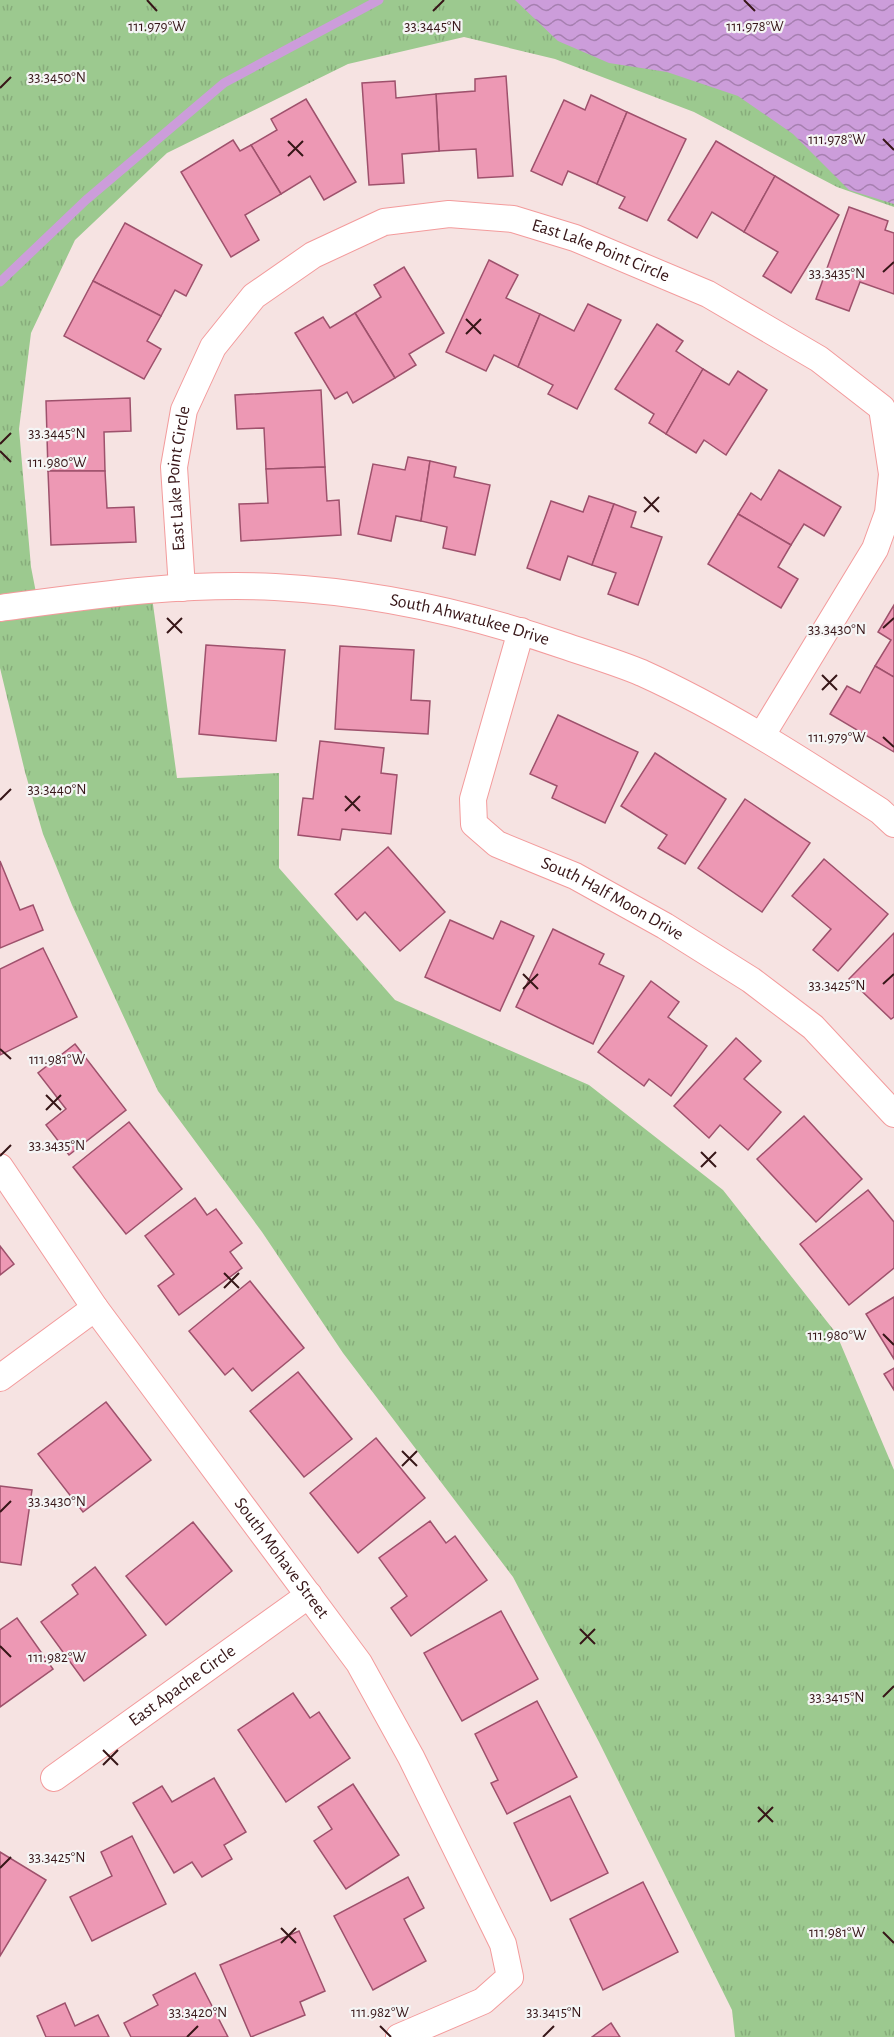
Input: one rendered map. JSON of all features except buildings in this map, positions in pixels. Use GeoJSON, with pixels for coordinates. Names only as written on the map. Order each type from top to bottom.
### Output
{"type":"FeatureCollection","features":[{"type":"Feature","properties":{"kind":"street","name":"East Lake Point Circle"},"geometry":{"type":"LineString","coordinates":[[182,588],[174,467],[184,410],[213,347],[254,296],[313,255],[384,222],[449,214],[502,218],[575,238],[708,294],[819,359],[888,405],[892,474],[888,513],[875,549],[762,735]]}},
{"type":"Feature","properties":{"kind":"street","name":"South Ahwatukee Drive"},"geometry":{"type":"LineString","coordinates":[[0,608],[182,588],[273,587],[352,593],[427,606],[521,631],[640,673],[762,735],[880,811],[894,824]]}},
{"type":"Feature","properties":{"kind":"street","name":"South Half Moon Drive"},"geometry":{"type":"LineString","coordinates":[[521,631],[473,799],[474,824],[497,844],[585,882],[665,926],[751,981],[813,1027],[894,1114]]}},
{"type":"Feature","properties":{"kind":"street","name":"South Mohave Street"},"geometry":{"type":"LineString","coordinates":[[0,1167],[95,1308],[359,1663],[411,1757],[503,1944],[510,1977],[483,2001],[399,2037]]}},
{"type":"Feature","properties":{"kind":"street"},"geometry":{"type":"LineString","coordinates":[[0,1378],[95,1308]]}},
{"type":"Feature","properties":{"kind":"street","name":"East Apache Circle"},"geometry":{"type":"LineString","coordinates":[[54,1778],[309,1595]]}},
{"type":"Feature","properties":{"kind":"green space"},"geometry":{"type":"Polygon","coordinates":[[[0,0],[894,0],[894,207],[837,187],[694,112],[555,59],[464,37],[348,64],[167,153],[75,240],[31,333],[19,429],[31,567],[38,603],[151,590],[177,778],[279,773],[279,868],[395,1000],[589,1085],[723,1190],[836,1333],[894,1470],[894,2037],[735,2037],[732,2010],[599,1742],[513,1577],[343,1353],[262,1232],[158,1091],[72,905],[43,834],[25,772],[0,668],[0,0]]]}},
{"type":"Feature","properties":{"kind":"water"},"geometry":{"type":"Polygon","coordinates":[[[515,0],[894,0],[894,204],[849,190],[793,134],[738,96],[667,72],[609,63],[558,41],[515,0]]]}},
{"type":"Feature","properties":{"kind":"waterway"},"geometry":{"type":"LineString","coordinates":[[0,282],[86,200],[224,83],[379,0]]}}]}
